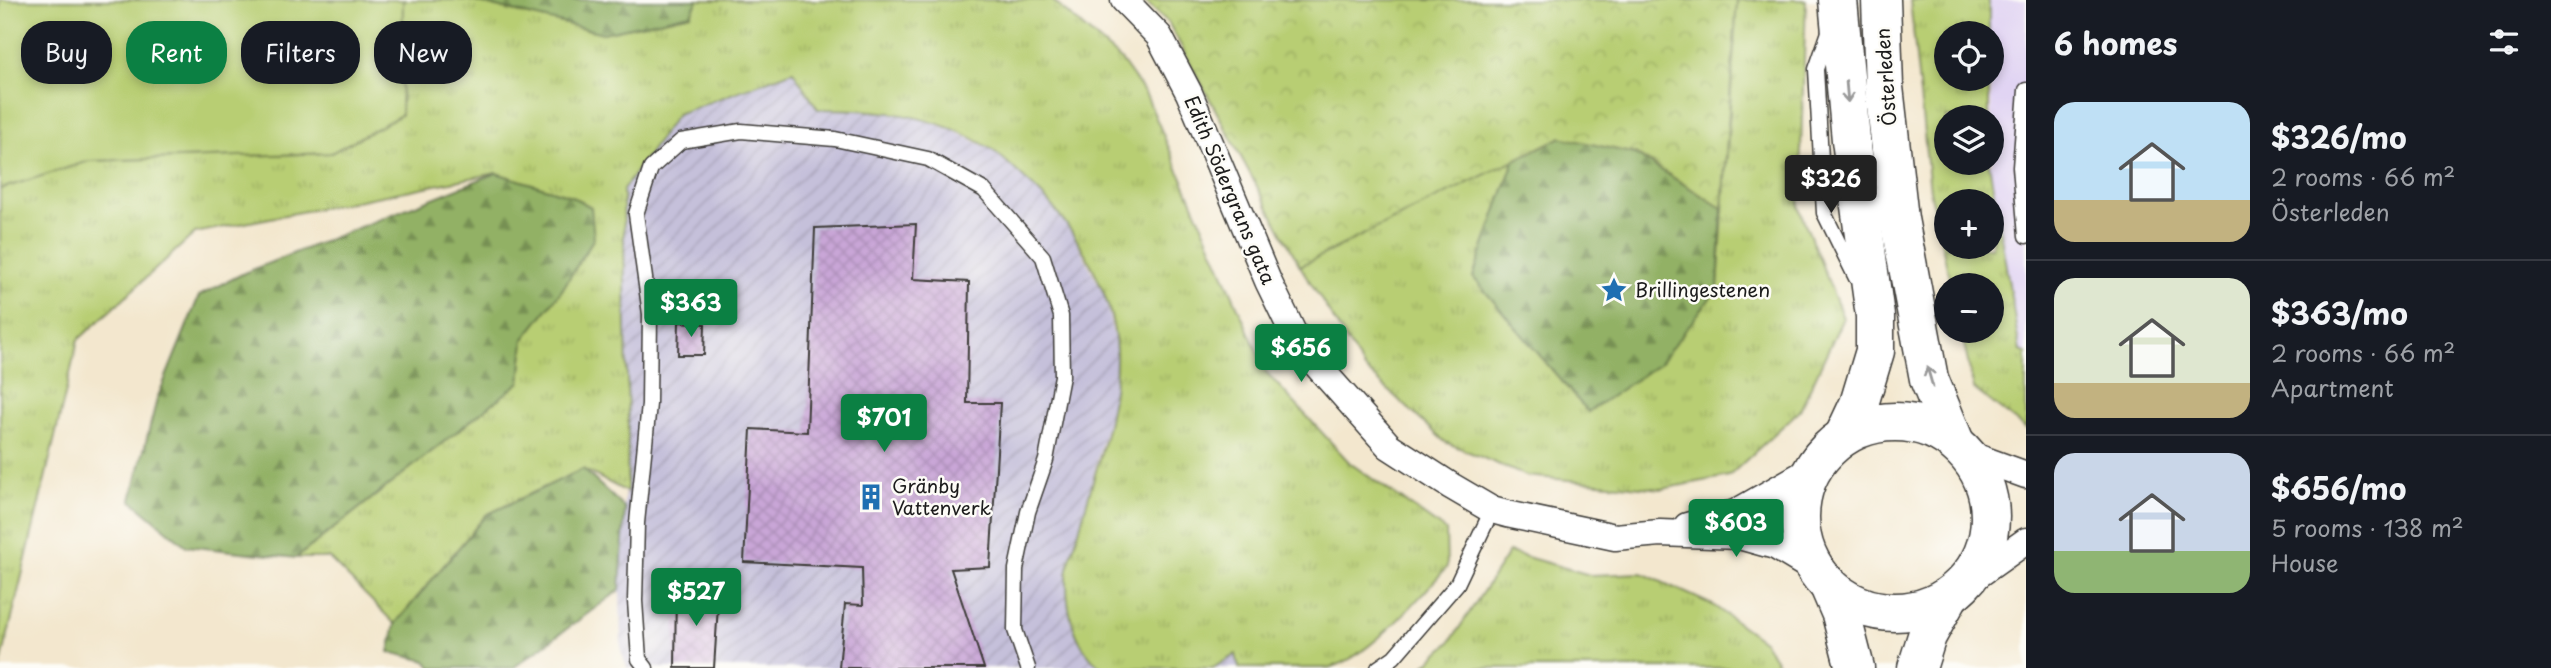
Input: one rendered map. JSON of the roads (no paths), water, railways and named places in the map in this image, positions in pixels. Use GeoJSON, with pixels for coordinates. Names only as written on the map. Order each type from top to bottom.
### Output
{"type":"FeatureCollection","features":[{"type":"Feature","properties":{"kind":"main road","name":"Österleden"},"geometry":{"type":"LineString","coordinates":[[1881,0],[1884,87],[1899,219],[1929,379],[1961,447]]}},
{"type":"Feature","properties":{"kind":"main road","name":"Österleden"},"geometry":{"type":"LineString","coordinates":[[1838,2],[1851,140],[1874,316],[1875,351],[1859,404],[1844,436]]}},
{"type":"Feature","properties":{"kind":"main road"},"geometry":{"type":"LineString","coordinates":[[1855,668],[1841,614],[1807,553],[1801,532],[1802,500],[1812,469],[1826,450],[1844,436],[1870,424],[1899,421],[1928,426],[1961,447],[1987,486],[1991,522],[1983,557],[1955,592],[1927,636],[1917,668]]}},
{"type":"Feature","properties":{"kind":"main road"},"geometry":{"type":"LineString","coordinates":[[1823,579],[1862,606],[1899,613],[1925,608],[1955,592]]}},
{"type":"Feature","properties":{"kind":"street","name":"Edith Södergrans gata"},"geometry":{"type":"LineString","coordinates":[[1124,0],[1159,36],[1189,93],[1268,281],[1299,345],[1389,446],[1492,510],[1615,537],[1660,533]]}},
{"type":"Feature","properties":{"kind":"street"},"geometry":{"type":"LineString","coordinates":[[1961,447],[2026,475]]}},
{"type":"Feature","properties":{"kind":"street"},"geometry":{"type":"LineString","coordinates":[[1660,533],[1735,513],[1812,469]]}},
{"type":"Feature","properties":{"kind":"street"},"geometry":{"type":"LineString","coordinates":[[1660,533],[1739,536],[1775,546],[1823,579]]}},
{"type":"Feature","properties":{"kind":"street"},"geometry":{"type":"LineString","coordinates":[[1955,592],[2026,541]]}},
{"type":"Feature","properties":{"kind":"lane"},"geometry":{"type":"LineString","coordinates":[[2026,90],[2020,167],[2026,236]]}},
{"type":"Feature","properties":{"kind":"lane"},"geometry":{"type":"LineString","coordinates":[[646,668],[639,659],[635,601],[637,523],[649,404],[650,314],[636,214],[652,168],[681,141],[741,131],[835,139],[928,159],[984,190],[1042,257],[1061,316],[1062,376],[1046,460],[1028,512],[1016,569],[1014,631],[1028,668]]}},
{"type":"Feature","properties":{"kind":"lane"},"geometry":{"type":"LineString","coordinates":[[1378,668],[1394,657],[1457,584],[1492,510]]}},
{"type":"Feature","properties":{"kind":"place","name":"Brillingestenen"},"geometry":{"type":"Point","coordinates":[1614,290]}},
{"type":"Feature","properties":{"kind":"place","name":"Gränby Vattenverk"},"geometry":{"type":"Point","coordinates":[871,497]}}]}
